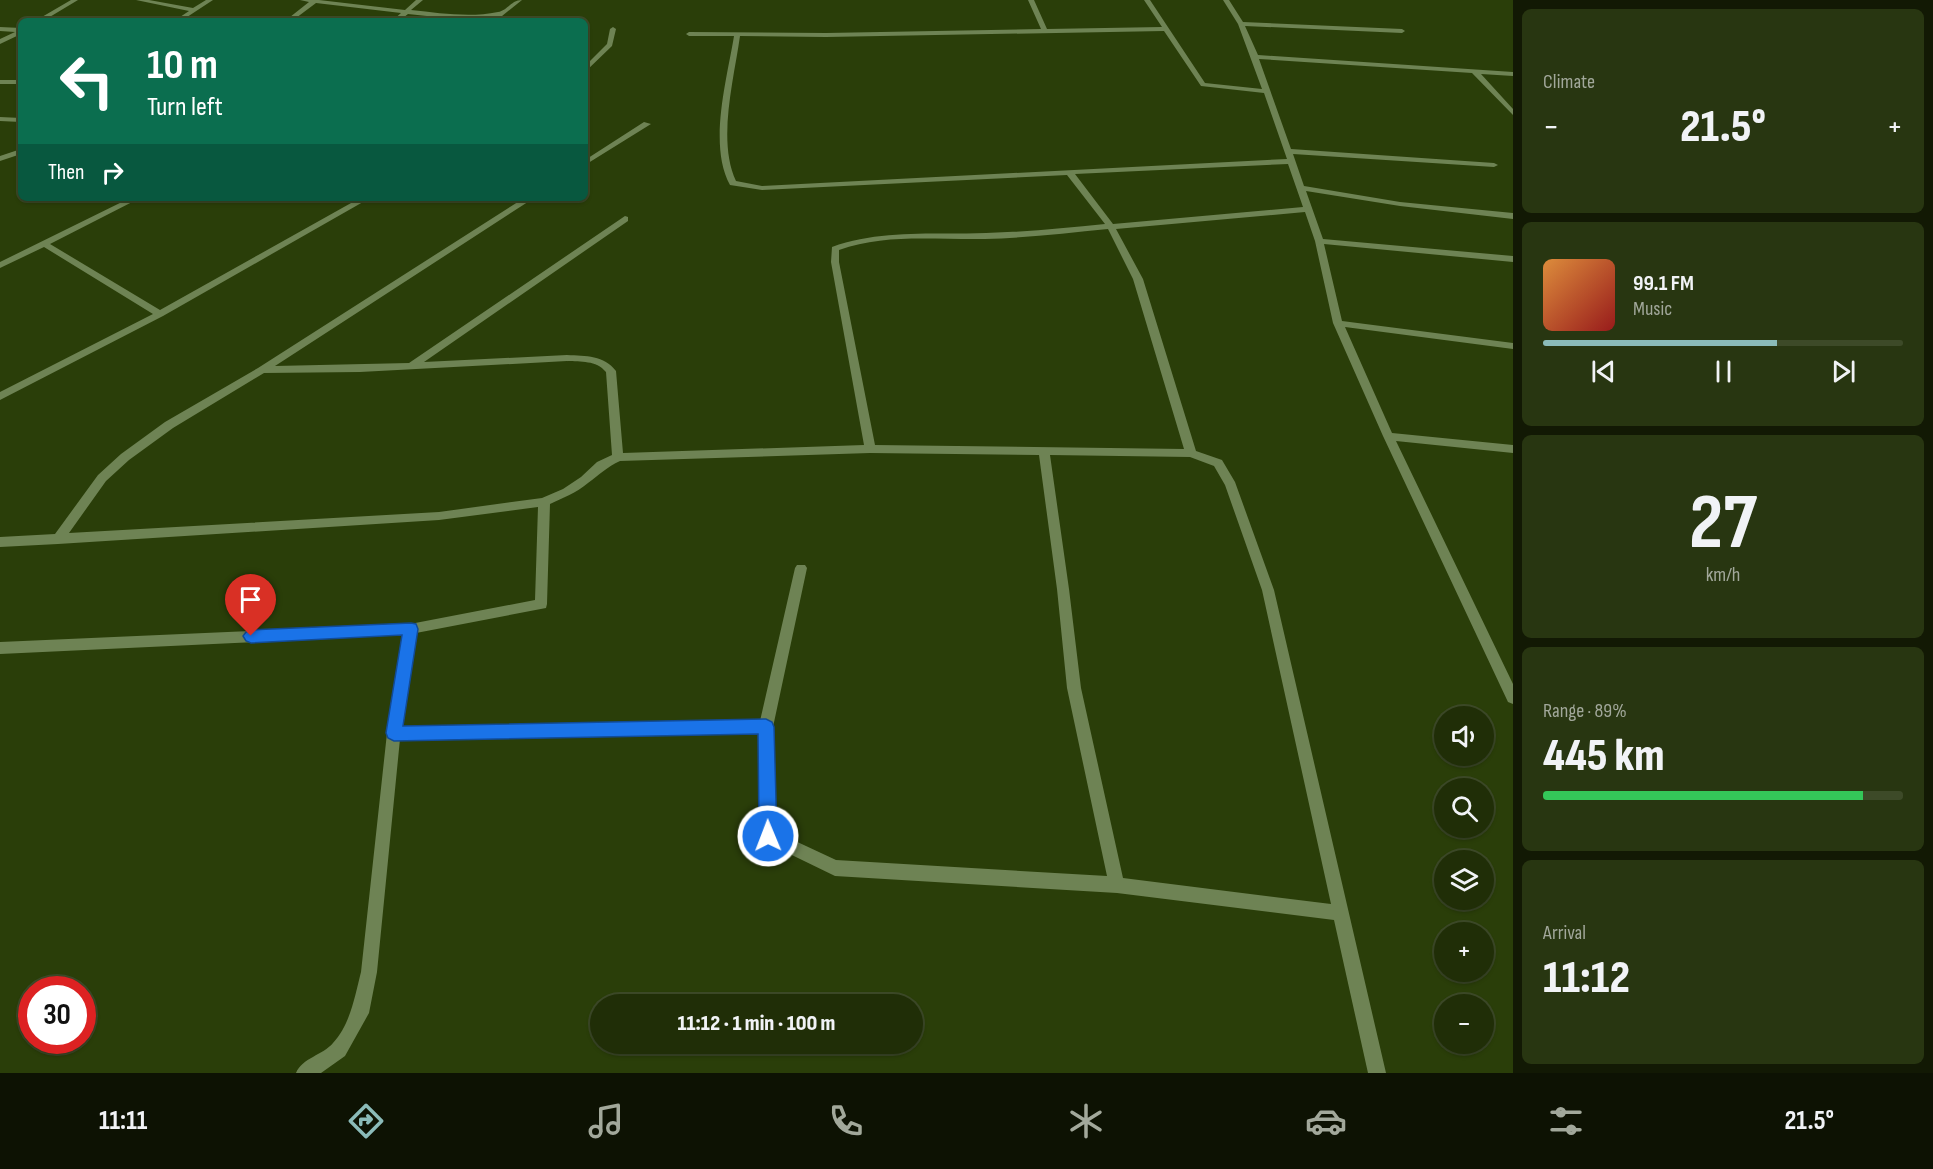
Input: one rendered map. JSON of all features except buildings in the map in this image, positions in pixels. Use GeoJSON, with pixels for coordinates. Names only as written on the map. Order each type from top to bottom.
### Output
{"type":"FeatureCollection","features":[{"type":"Feature","properties":{"kind":"street"},"geometry":{"type":"LineString","coordinates":[[43,18],[75,0]]}},
{"type":"Feature","properties":{"kind":"street"},"geometry":{"type":"LineString","coordinates":[[139,0],[194,10]]}},
{"type":"Feature","properties":{"kind":"street"},"geometry":{"type":"LineString","coordinates":[[182,18],[210,0]]}},
{"type":"Feature","properties":{"kind":"street"},"geometry":{"type":"LineString","coordinates":[[303,0],[455,17],[502,14],[519,0]]}},
{"type":"Feature","properties":{"kind":"street"},"geometry":{"type":"LineString","coordinates":[[292,18],[316,0]]}},
{"type":"Feature","properties":{"kind":"street"},"geometry":{"type":"LineString","coordinates":[[399,18],[420,0]]}},
{"type":"Feature","properties":{"kind":"street"},"geometry":{"type":"LineString","coordinates":[[1031,0],[1045,31]]}},
{"type":"Feature","properties":{"kind":"street"},"geometry":{"type":"LineString","coordinates":[[1147,0],[1203,85],[1266,91]]}},
{"type":"Feature","properties":{"kind":"street"},"geometry":{"type":"LineString","coordinates":[[1226,0],[1241,24],[1255,57],[1308,209],[1319,241],[1338,323],[1388,436],[1513,698]]}},
{"type":"Feature","properties":{"kind":"street"},"geometry":{"type":"LineString","coordinates":[[1241,24],[1402,31]]}},
{"type":"Feature","properties":{"kind":"street"},"geometry":{"type":"LineString","coordinates":[[0,29],[18,30]]}},
{"type":"Feature","properties":{"kind":"street"},"geometry":{"type":"LineString","coordinates":[[588,67],[610,45],[613,29]]}},
{"type":"Feature","properties":{"kind":"street"},"geometry":{"type":"LineString","coordinates":[[689,34],[1167,29]]}},
{"type":"Feature","properties":{"kind":"street"},"geometry":{"type":"LineString","coordinates":[[0,42],[18,32]]}},
{"type":"Feature","properties":{"kind":"street"},"geometry":{"type":"LineString","coordinates":[[737,35],[723,142],[726,174],[733,183],[762,188],[1069,172],[1289,156],[1494,165]]}},
{"type":"Feature","properties":{"kind":"street"},"geometry":{"type":"LineString","coordinates":[[1255,57],[1513,74]]}},
{"type":"Feature","properties":{"kind":"street"},"geometry":{"type":"LineString","coordinates":[[1473,71],[1513,113]]}},
{"type":"Feature","properties":{"kind":"street"},"geometry":{"type":"LineString","coordinates":[[0,82],[18,82]]}},
{"type":"Feature","properties":{"kind":"street"},"geometry":{"type":"LineString","coordinates":[[0,119],[18,120]]}},
{"type":"Feature","properties":{"kind":"street"},"geometry":{"type":"LineString","coordinates":[[588,161],[646,124]]}},
{"type":"Feature","properties":{"kind":"street"},"geometry":{"type":"LineString","coordinates":[[0,159],[18,152]]}},
{"type":"Feature","properties":{"kind":"street"},"geometry":{"type":"LineString","coordinates":[[1069,172],[1111,227],[1138,279],[1191,453]]}},
{"type":"Feature","properties":{"kind":"street"},"geometry":{"type":"LineString","coordinates":[[1300,188],[1400,204],[1513,216]]}},
{"type":"Feature","properties":{"kind":"street"},"geometry":{"type":"LineString","coordinates":[[0,265],[130,201]]}},
{"type":"Feature","properties":{"kind":"street"},"geometry":{"type":"LineString","coordinates":[[0,396],[160,314],[361,201]]}},
{"type":"Feature","properties":{"kind":"street"},"geometry":{"type":"LineString","coordinates":[[58,539],[102,478],[125,457],[169,425],[262,370],[525,201]]}},
{"type":"Feature","properties":{"kind":"street"},"geometry":{"type":"LineString","coordinates":[[870,449],[835,262],[835,249],[848,242],[878,239],[986,236],[1308,209]]}},
{"type":"Feature","properties":{"kind":"street"},"geometry":{"type":"LineString","coordinates":[[412,366],[625,219]]}},
{"type":"Feature","properties":{"kind":"street"},"geometry":{"type":"LineString","coordinates":[[1319,241],[1513,259]]}},
{"type":"Feature","properties":{"kind":"street"},"geometry":{"type":"LineString","coordinates":[[45,244],[160,314]]}},
{"type":"Feature","properties":{"kind":"street"},"geometry":{"type":"LineString","coordinates":[[1338,323],[1513,346]]}},
{"type":"Feature","properties":{"kind":"street"},"geometry":{"type":"LineString","coordinates":[[262,370],[360,369],[567,358],[590,359],[604,363],[611,371],[618,457]]}},
{"type":"Feature","properties":{"kind":"street"},"geometry":{"type":"LineString","coordinates":[[1388,436],[1513,449]]}},
{"type":"Feature","properties":{"kind":"street"},"geometry":{"type":"LineString","coordinates":[[0,542],[440,516],[544,502],[567,492],[601,465],[618,457],[870,449],[1191,453],[1218,463],[1231,485],[1268,590],[1377,1073]]}},
{"type":"Feature","properties":{"kind":"street"},"geometry":{"type":"LineString","coordinates":[[1044,452],[1074,688],[1117,885]]}},
{"type":"Feature","properties":{"kind":"street"},"geometry":{"type":"LineString","coordinates":[[0,648],[411,629],[541,604],[544,502]]}},
{"type":"Feature","properties":{"kind":"street"},"geometry":{"type":"LineString","coordinates":[[801,567],[766,727],[768,836],[835,868],[1117,885],[1340,913]]}},
{"type":"Feature","properties":{"kind":"street"},"geometry":{"type":"LineString","coordinates":[[305,1073],[339,1050],[360,1012],[369,972],[394,733],[411,629]]}},
{"type":"Feature","properties":{"kind":"street"},"geometry":{"type":"LineString","coordinates":[[394,733],[766,727]]}},
{"type":"Feature","properties":{"kind":"route"},"geometry":{"type":"LineString","coordinates":[[251,636],[411,629],[394,733],[766,727],[768,836]]}}]}
